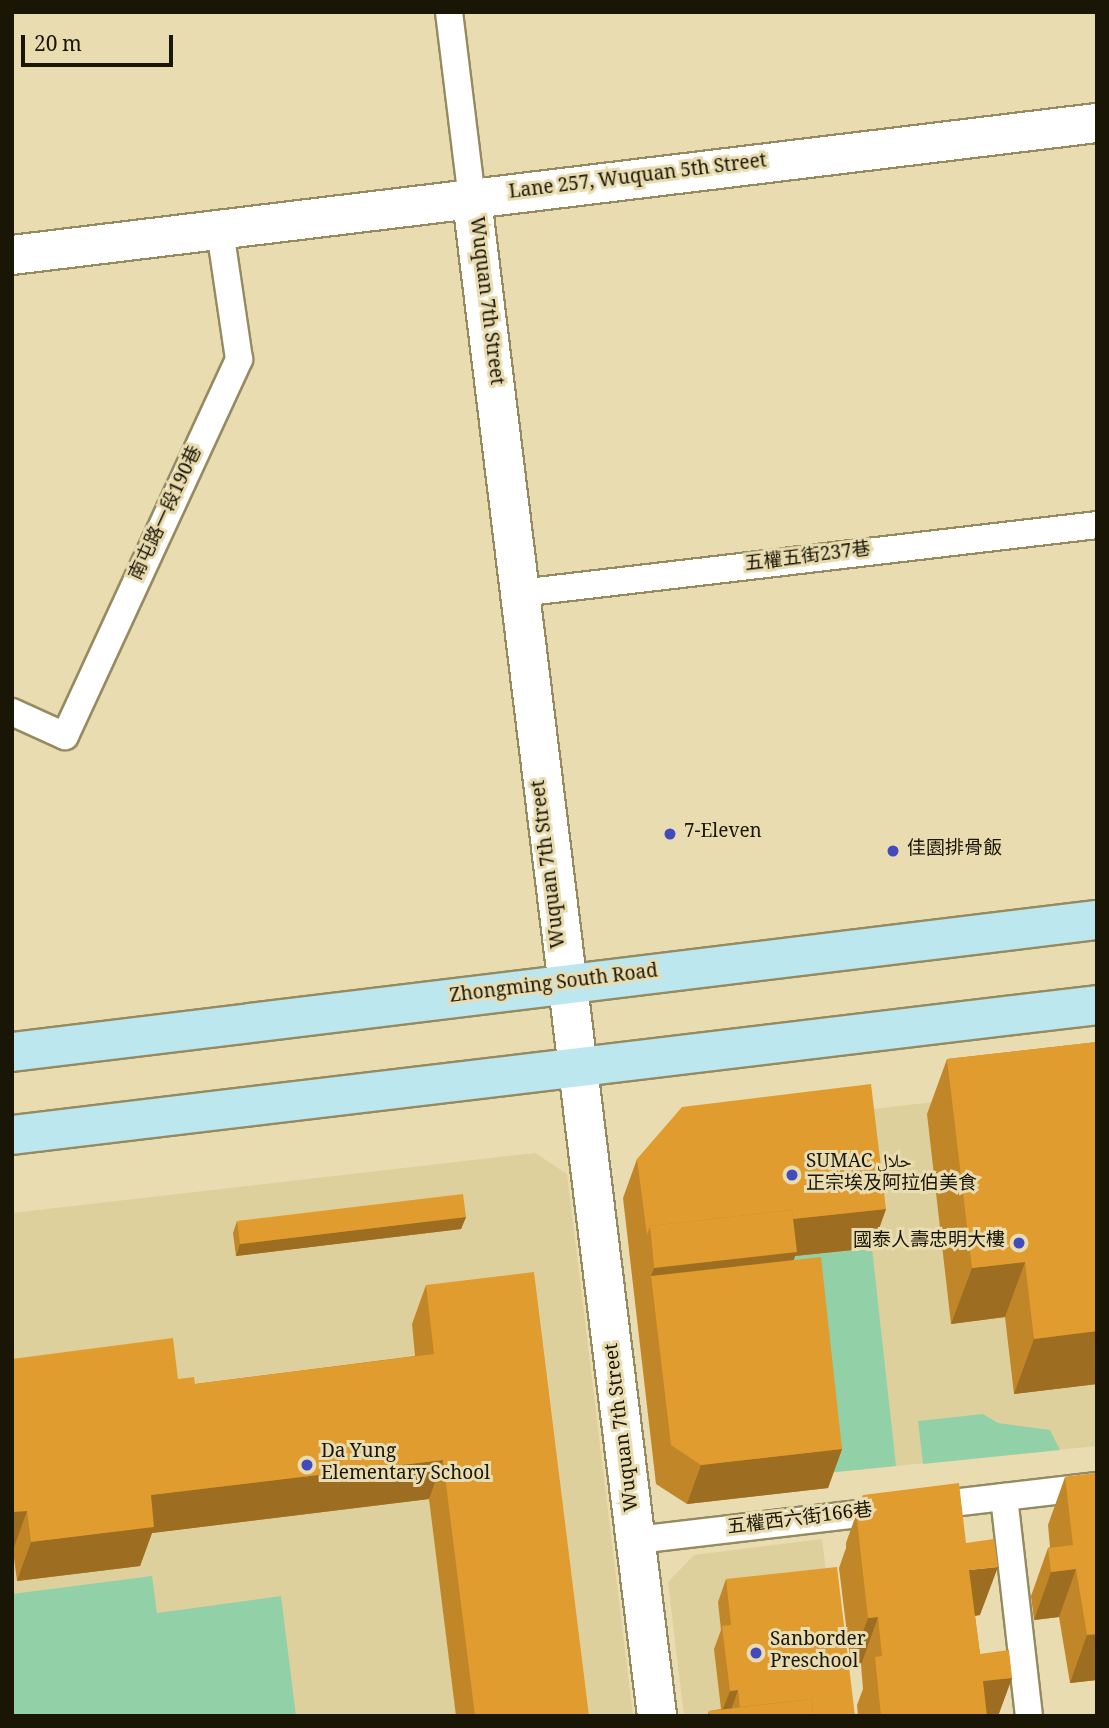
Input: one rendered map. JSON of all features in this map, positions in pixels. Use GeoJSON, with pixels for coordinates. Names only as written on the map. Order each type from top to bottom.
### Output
{"type":"FeatureCollection","features":[{"type":"Feature","properties":{"kind":"main road","name":"Zhongming South Road"},"geometry":{"type":"LineString","coordinates":[[12,1052],[1097,920]]}},
{"type":"Feature","properties":{"kind":"main road"},"geometry":{"type":"LineString","coordinates":[[12,1135],[1097,1005]]}},
{"type":"Feature","properties":{"kind":"street","name":"Lane 257, Wuquan 5th Street"},"geometry":{"type":"LineString","coordinates":[[12,255],[1097,123]]}},
{"type":"Feature","properties":{"kind":"street","name":"Wuquan 7th Street"},"geometry":{"type":"LineString","coordinates":[[472,200],[565,985],[581,1068],[657,1716]]}},
{"type":"Feature","properties":{"kind":"lane","name":"Wuquan 7th Street"},"geometry":{"type":"LineString","coordinates":[[449,12],[472,200]]}},
{"type":"Feature","properties":{"kind":"lane","name":"南屯路一段190巷"},"geometry":{"type":"LineString","coordinates":[[12,712],[65,736],[239,359],[220,230]]}},
{"type":"Feature","properties":{"kind":"lane","name":"五權五街237巷"},"geometry":{"type":"LineString","coordinates":[[520,593],[1097,526]]}},
{"type":"Feature","properties":{"kind":"lane","name":"五權西六街166巷"},"geometry":{"type":"LineString","coordinates":[[637,1540],[1097,1486]]}},
{"type":"Feature","properties":{"kind":"lane"},"geometry":{"type":"LineString","coordinates":[[1004,1497],[1030,1716]]}},
{"type":"Feature","properties":{"kind":"shaded area"},"geometry":{"type":"Polygon","coordinates":[[[1097,1083],[1097,1446],[826,1473],[785,1257],[871,1247],[856,1111],[1097,1083]]]}},
{"type":"Feature","properties":{"kind":"shaded area","name":"Da Yung Elementary School"},"geometry":{"type":"Polygon","coordinates":[[[535,1153],[567,1174],[633,1716],[12,1716],[12,1213],[535,1153]]]}},
{"type":"Feature","properties":{"kind":"shaded area","name":"Sanborder Preschool"},"geometry":{"type":"Polygon","coordinates":[[[822,1539],[844,1716],[684,1716],[668,1582],[694,1555],[822,1539]]]}},
{"type":"Feature","properties":{"kind":"green space"},"geometry":{"type":"Polygon","coordinates":[[[872,1248],[896,1466],[826,1473],[785,1257],[872,1248]]]}},
{"type":"Feature","properties":{"kind":"green space"},"geometry":{"type":"Polygon","coordinates":[[[983,1414],[998,1423],[1050,1430],[1060,1450],[923,1464],[918,1421],[983,1414]]]}},
{"type":"Feature","properties":{"kind":"green space"},"geometry":{"type":"Polygon","coordinates":[[[152,1576],[157,1613],[281,1596],[296,1716],[12,1716],[12,1594],[152,1576]]]}},
{"type":"Feature","properties":{"kind":"building","name":"國泰人壽忠明大樓"},"geometry":{"type":"Polygon","coordinates":[[[1097,1042],[1097,1331],[1034,1339],[1025,1262],[972,1268],[947,1059],[1097,1042]]]}},
{"type":"Feature","properties":{"kind":"building"},"geometry":{"type":"Polygon","coordinates":[[[871,1084],[886,1209],[793,1219],[792,1210],[650,1226],[647,1235],[637,1159],[682,1107],[871,1084]]]}},
{"type":"Feature","properties":{"kind":"building"},"geometry":{"type":"Polygon","coordinates":[[[463,1194],[466,1217],[240,1244],[237,1221],[463,1194]]]}},
{"type":"Feature","properties":{"kind":"building"},"geometry":{"type":"Polygon","coordinates":[[[792,1210],[797,1252],[654,1268],[650,1226],[792,1210]]]}},
{"type":"Feature","properties":{"kind":"building"},"geometry":{"type":"Polygon","coordinates":[[[821,1257],[842,1449],[701,1465],[671,1445],[651,1276],[821,1257]]]}},
{"type":"Feature","properties":{"kind":"building"},"geometry":{"type":"Polygon","coordinates":[[[534,1272],[589,1716],[475,1716],[443,1460],[151,1495],[154,1527],[31,1542],[27,1511],[12,1512],[12,1359],[173,1338],[178,1379],[194,1377],[195,1384],[434,1354],[426,1285],[534,1272]]]}},
{"type":"Feature","properties":{"kind":"building"},"geometry":{"type":"Polygon","coordinates":[[[1097,1473],[1097,1634],[1087,1635],[1076,1569],[1051,1572],[1048,1548],[1073,1545],[1065,1477],[1097,1473]]]}},
{"type":"Feature","properties":{"kind":"building"},"geometry":{"type":"Polygon","coordinates":[[[959,1483],[966,1543],[994,1539],[998,1567],[969,1570],[980,1654],[1009,1650],[1012,1678],[983,1681],[987,1716],[881,1716],[875,1657],[882,1656],[878,1617],[868,1618],[857,1520],[866,1519],[863,1495],[959,1483]]]}},
{"type":"Feature","properties":{"kind":"building"},"geometry":{"type":"Polygon","coordinates":[[[837,1567],[855,1716],[813,1716],[812,1699],[740,1707],[738,1690],[730,1691],[722,1626],[731,1625],[726,1579],[837,1567]]]}},
{"type":"Feature","properties":{"kind":"building"},"geometry":{"type":"Polygon","coordinates":[[[812,1699],[813,1716],[709,1716],[709,1711],[812,1699]]]}},
{"type":"Feature","properties":{"kind":"place","name":"7-Eleven"},"geometry":{"type":"Point","coordinates":[670,834]}},
{"type":"Feature","properties":{"kind":"place","name":"佳園排骨飯"},"geometry":{"type":"Point","coordinates":[893,851]}},
{"type":"Feature","properties":{"kind":"place","name":"SUMAC حلال 正宗埃及阿拉伯美食"},"geometry":{"type":"Point","coordinates":[792,1175]}},
{"type":"Feature","properties":{"kind":"place","name":"國泰人壽忠明大樓"},"geometry":{"type":"Point","coordinates":[1019,1243]}},
{"type":"Feature","properties":{"kind":"place","name":"Da Yung Elementary School"},"geometry":{"type":"Point","coordinates":[307,1465]}},
{"type":"Feature","properties":{"kind":"place","name":"Sanborder Preschool"},"geometry":{"type":"Point","coordinates":[756,1653]}}]}
